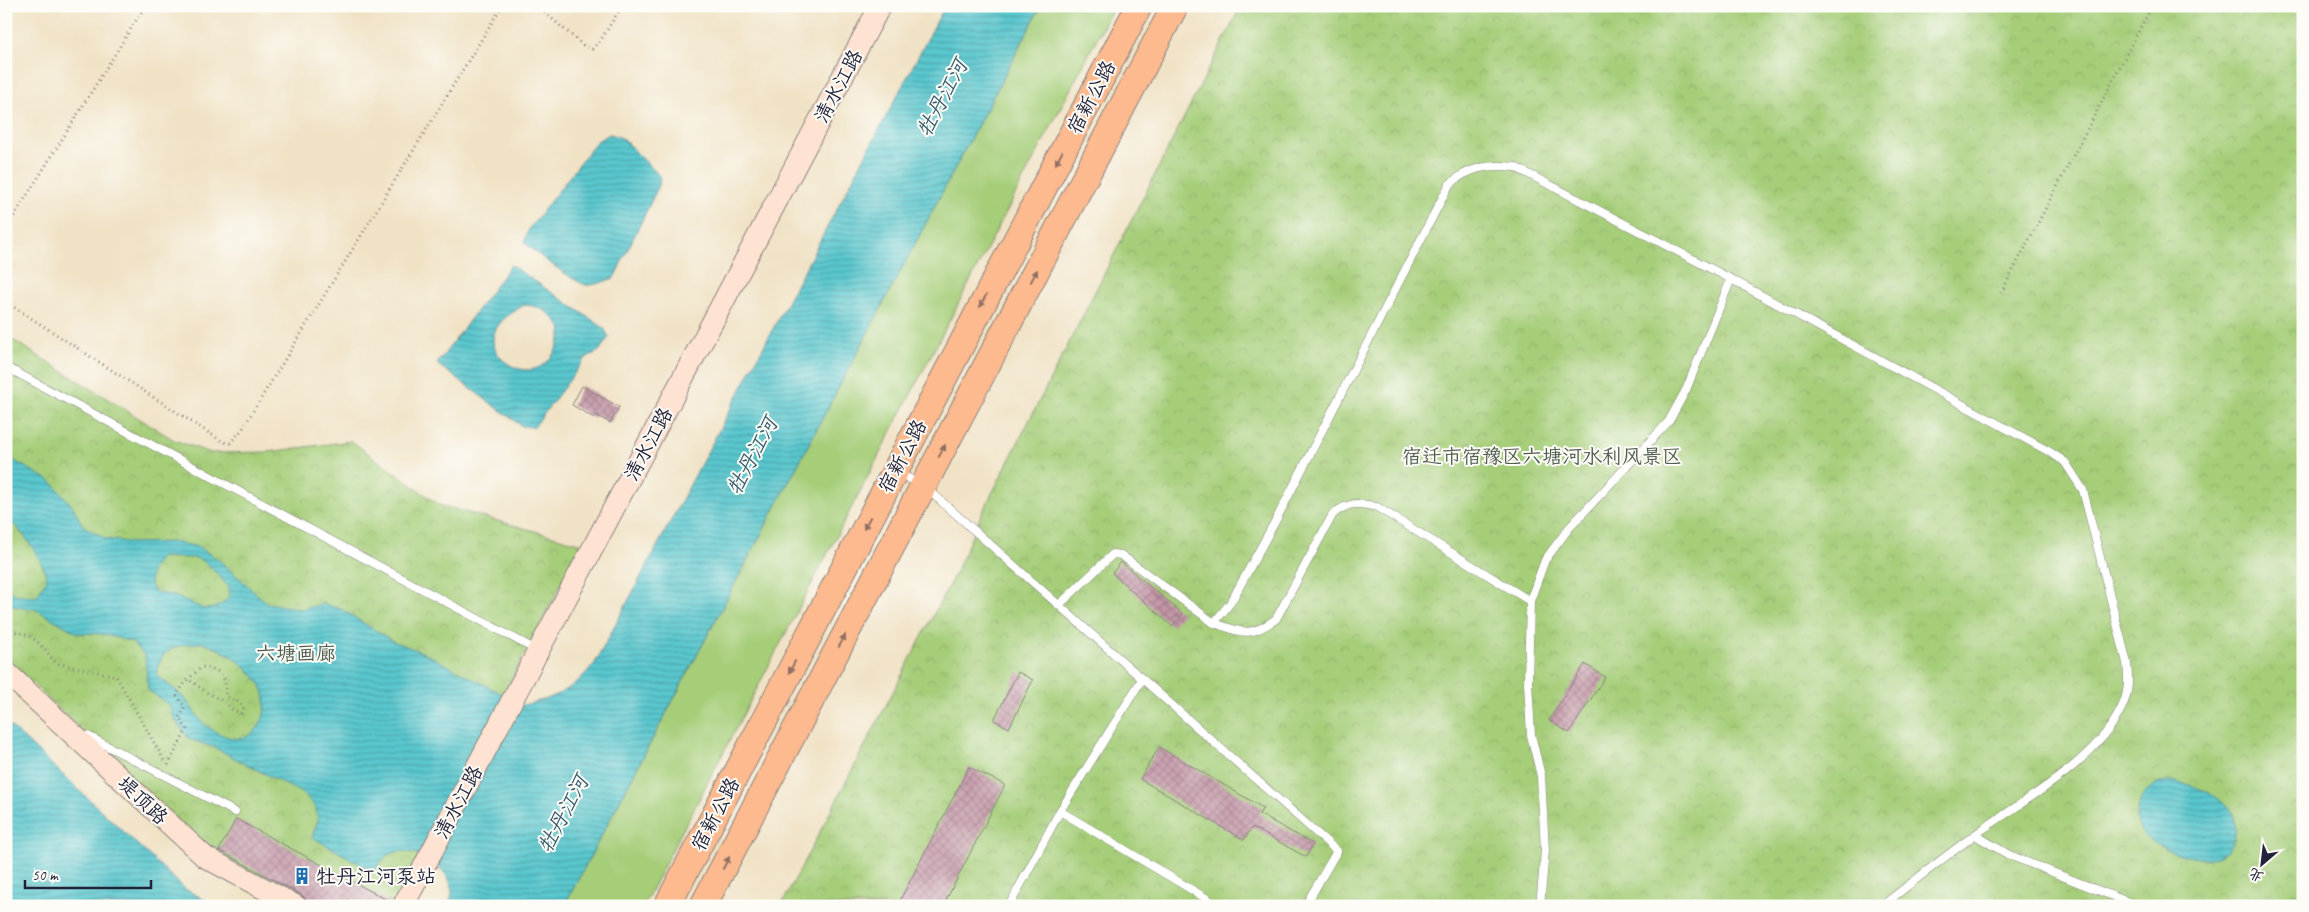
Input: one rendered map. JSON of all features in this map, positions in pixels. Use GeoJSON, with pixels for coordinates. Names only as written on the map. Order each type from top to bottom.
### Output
{"type":"FeatureCollection","features":[{"type":"Feature","properties":{"kind":"highway","name":"宿新公路"},"geometry":{"type":"LineString","coordinates":[[667,906],[1139,6]]}},
{"type":"Feature","properties":{"kind":"highway","name":"宿新公路"},"geometry":{"type":"LineString","coordinates":[[703,906],[1175,6]]}},
{"type":"Feature","properties":{"kind":"street","name":"清水江路"},"geometry":{"type":"LineString","coordinates":[[403,906],[880,6]]}},
{"type":"Feature","properties":{"kind":"street","name":"堤顶路"},"geometry":{"type":"LineString","coordinates":[[6,672],[205,857],[296,906]]}},
{"type":"Feature","properties":{"kind":"lane"},"geometry":{"type":"LineString","coordinates":[[1214,623],[1231,602],[1277,518],[1449,185],[1466,171],[1499,165],[1515,167],[1732,279],[2050,452],[2065,462],[2083,490],[2128,663],[2129,689],[2120,710],[2110,727],[2076,763],[1975,835],[1882,906]]}},
{"type":"Feature","properties":{"kind":"lane"},"geometry":{"type":"LineString","coordinates":[[1540,906],[1545,852],[1541,776],[1531,735],[1528,683],[1530,602],[1545,560],[1569,528],[1669,421],[1686,390],[1732,279]]}},
{"type":"Feature","properties":{"kind":"lane"},"geometry":{"type":"LineString","coordinates":[[6,366],[538,651]]}},
{"type":"Feature","properties":{"kind":"lane"},"geometry":{"type":"LineString","coordinates":[[894,471],[924,486],[1337,851],[1305,906]]}},
{"type":"Feature","properties":{"kind":"lane"},"geometry":{"type":"LineString","coordinates":[[1059,605],[1113,554],[1121,555],[1214,623],[1245,634],[1263,628],[1276,619],[1333,514],[1345,505],[1358,502],[1377,507],[1530,602]]}},
{"type":"Feature","properties":{"kind":"lane"},"geometry":{"type":"LineString","coordinates":[[1009,906],[1060,811],[1142,679]]}},
{"type":"Feature","properties":{"kind":"lane"},"geometry":{"type":"LineString","coordinates":[[54,716],[100,743],[235,812]]}},
{"type":"Feature","properties":{"kind":"lane"},"geometry":{"type":"LineString","coordinates":[[1060,811],[1219,906]]}},
{"type":"Feature","properties":{"kind":"lane"},"geometry":{"type":"LineString","coordinates":[[1975,835],[2009,855],[2138,906]]}},
{"type":"Feature","properties":{"kind":"path"},"geometry":{"type":"LineString","coordinates":[[6,229],[145,6]]}},
{"type":"Feature","properties":{"kind":"path"},"geometry":{"type":"LineString","coordinates":[[6,302],[223,442],[230,443],[241,432],[502,6]]}},
{"type":"Feature","properties":{"kind":"path"},"geometry":{"type":"LineString","coordinates":[[537,6],[584,46],[592,49],[600,42],[622,6]]}},
{"type":"Feature","properties":{"kind":"path"},"geometry":{"type":"LineString","coordinates":[[2001,294],[2152,6]]}},
{"type":"Feature","properties":{"kind":"path"},"geometry":{"type":"LineString","coordinates":[[6,629],[30,636],[56,662],[116,676],[168,767],[187,729],[179,718],[185,707],[176,696],[184,683],[188,679],[202,667],[219,671],[224,678],[226,696],[244,708],[241,713],[233,710],[226,702],[206,692],[188,679]]}},
{"type":"Feature","properties":{"kind":"green space"},"geometry":{"type":"Polygon","coordinates":[[[1041,6],[1114,6],[643,906],[564,906],[1041,6]]]}},
{"type":"Feature","properties":{"kind":"green space","name":"宿迁市宿豫区六塘河水利风景区"},"geometry":{"type":"Polygon","coordinates":[[[1241,6],[2303,6],[2303,906],[781,906],[958,568],[982,513],[1241,6]]]}},
{"type":"Feature","properties":{"kind":"green space","name":"六塘画廊"},"geometry":{"type":"Polygon","coordinates":[[[6,336],[174,440],[211,453],[269,452],[351,441],[439,505],[582,544],[393,906],[313,906],[208,849],[6,659],[6,336]]]}},
{"type":"Feature","properties":{"kind":"water","name":"牡丹江河"},"geometry":{"type":"Polygon","coordinates":[[[945,6],[1041,6],[564,906],[448,906],[452,891],[446,874],[430,860],[411,852],[401,851],[390,854],[374,872],[312,837],[318,820],[316,808],[300,792],[213,747],[189,739],[175,720],[169,705],[148,690],[145,656],[132,642],[103,634],[77,633],[35,609],[16,607],[6,603],[6,589],[15,594],[36,597],[47,579],[42,564],[25,537],[6,520],[6,456],[52,482],[73,507],[83,526],[106,539],[133,543],[175,542],[199,547],[220,561],[267,603],[301,609],[323,604],[341,609],[394,642],[422,652],[523,705],[555,696],[564,691],[579,680],[595,663],[945,6]],[[161,557],[151,572],[150,584],[155,592],[174,596],[204,609],[215,608],[224,603],[229,596],[229,587],[208,564],[197,558],[161,557]],[[202,643],[178,646],[171,649],[161,659],[157,676],[181,695],[206,726],[224,736],[232,738],[242,738],[250,735],[262,721],[264,712],[264,693],[260,684],[249,670],[227,653],[202,643]]]}},
{"type":"Feature","properties":{"kind":"water"},"geometry":{"type":"Polygon","coordinates":[[[610,134],[622,138],[660,176],[659,185],[614,278],[597,284],[587,285],[574,279],[524,242],[529,229],[597,141],[610,134]]]}},
{"type":"Feature","properties":{"kind":"water"},"geometry":{"type":"Polygon","coordinates":[[[511,265],[604,328],[609,337],[599,351],[586,358],[534,427],[522,426],[437,364],[511,265]],[[524,305],[506,317],[494,334],[494,346],[499,356],[509,364],[520,369],[533,369],[545,363],[556,350],[562,329],[555,319],[542,309],[524,305]]]}},
{"type":"Feature","properties":{"kind":"water"},"geometry":{"type":"Polygon","coordinates":[[[6,722],[185,889],[216,906],[6,906],[6,722]]]}},
{"type":"Feature","properties":{"kind":"water"},"geometry":{"type":"Polygon","coordinates":[[[2176,782],[2189,785],[2214,796],[2232,814],[2235,825],[2234,837],[2227,851],[2214,857],[2202,858],[2183,855],[2154,843],[2142,833],[2138,826],[2137,812],[2145,793],[2157,784],[2176,782]]]}},
{"type":"Feature","properties":{"kind":"building"},"geometry":{"type":"Polygon","coordinates":[[[582,386],[619,407],[610,423],[596,415],[594,418],[572,405],[582,386]]]}},
{"type":"Feature","properties":{"kind":"building"},"geometry":{"type":"Polygon","coordinates":[[[1121,562],[1183,614],[1172,626],[1112,573],[1121,562]]]}},
{"type":"Feature","properties":{"kind":"building"},"geometry":{"type":"Polygon","coordinates":[[[1585,664],[1605,677],[1569,733],[1549,720],[1585,664]]]}},
{"type":"Feature","properties":{"kind":"building"},"geometry":{"type":"Polygon","coordinates":[[[1018,672],[1033,680],[1009,728],[994,720],[1018,672]]]}},
{"type":"Feature","properties":{"kind":"building"},"geometry":{"type":"Polygon","coordinates":[[[1159,747],[1263,808],[1259,814],[1313,844],[1306,857],[1252,827],[1244,840],[1140,779],[1159,747]]]}},
{"type":"Feature","properties":{"kind":"building"},"geometry":{"type":"Polygon","coordinates":[[[969,767],[1005,785],[943,906],[897,906],[969,767]]]}},
{"type":"Feature","properties":{"kind":"building","name":"牡丹江河泵站"},"geometry":{"type":"Polygon","coordinates":[[[236,819],[391,902],[391,906],[316,906],[307,901],[302,895],[219,850],[236,819]]]}},
{"type":"Feature","properties":{"kind":"place","name":"牡丹江河泵站"},"geometry":{"type":"Point","coordinates":[302,876]}}]}
